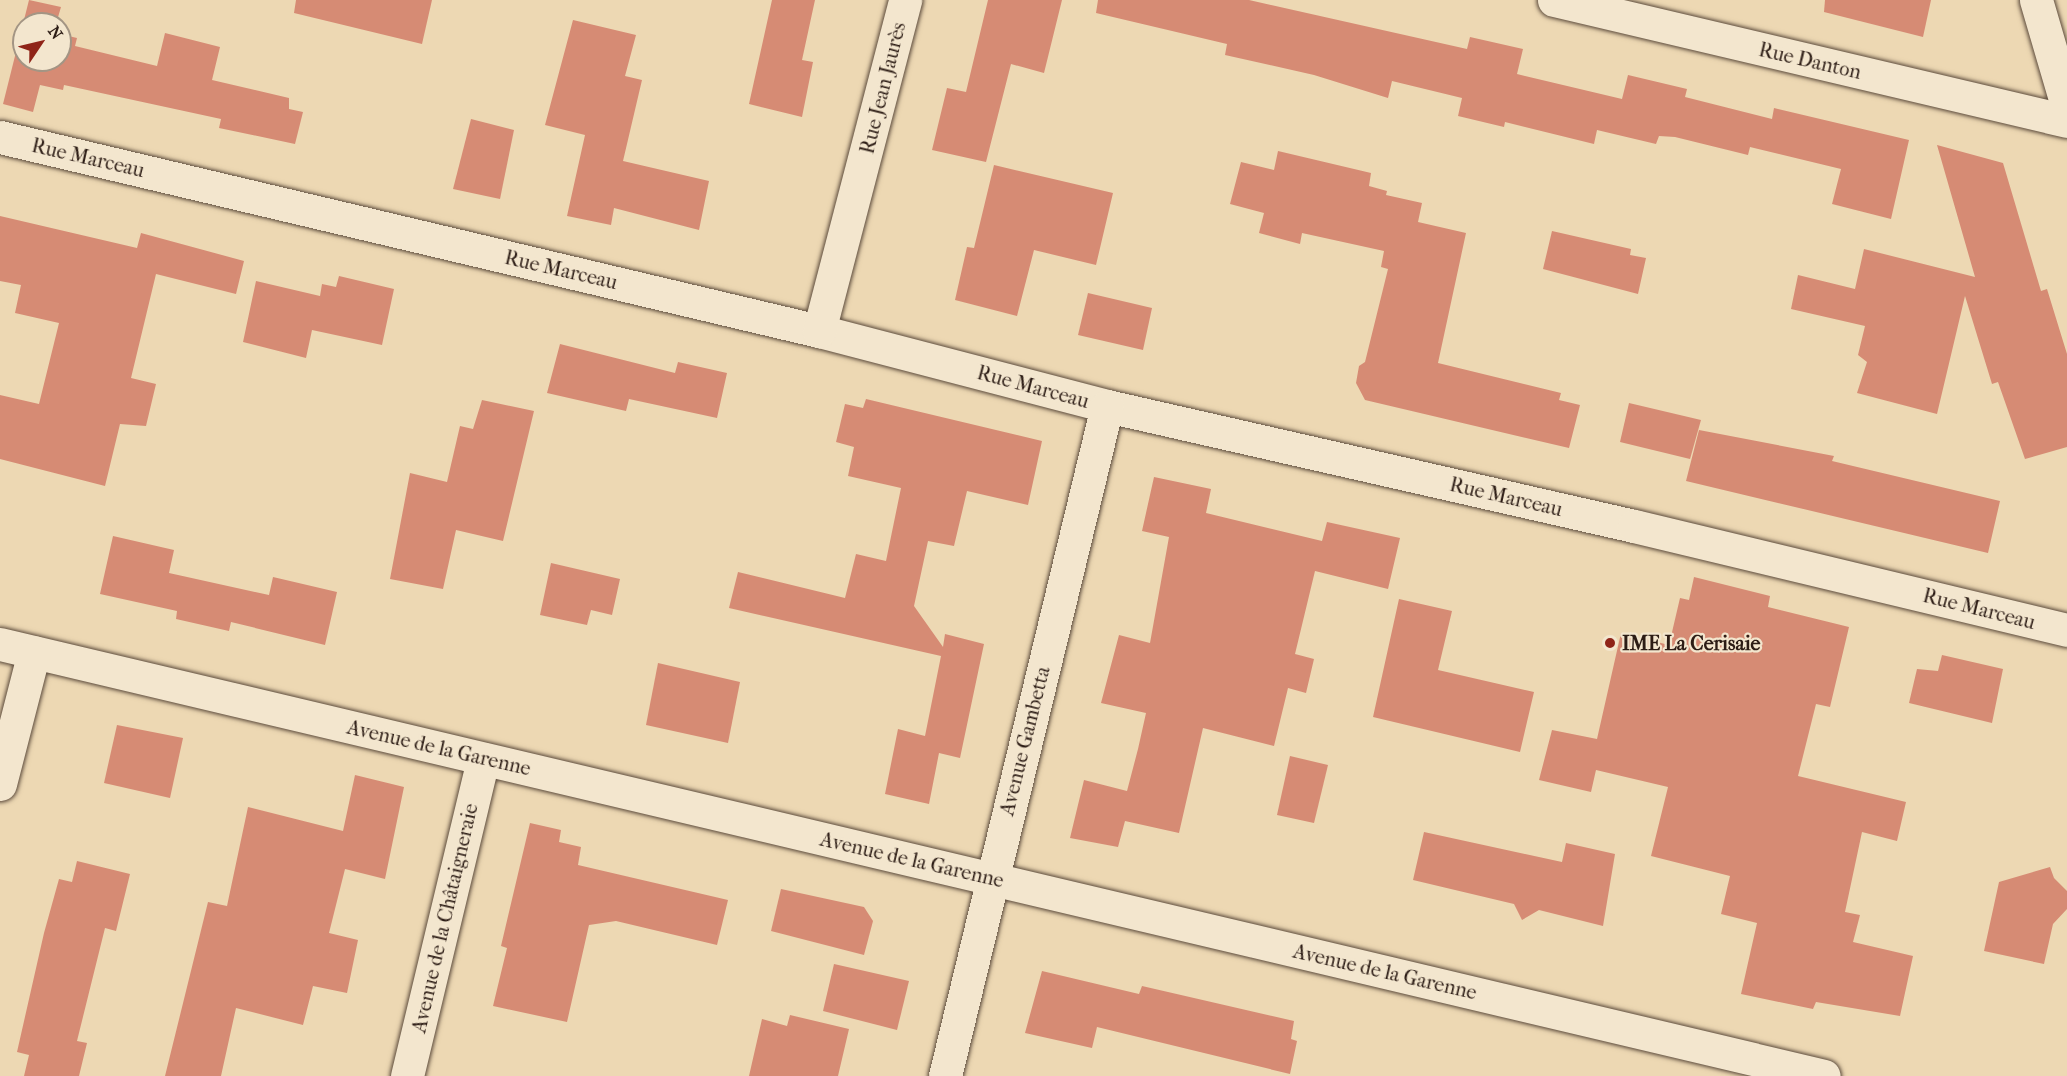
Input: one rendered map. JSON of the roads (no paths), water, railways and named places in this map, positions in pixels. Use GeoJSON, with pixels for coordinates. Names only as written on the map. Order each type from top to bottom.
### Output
{"type":"FeatureCollection","features":[{"type":"Feature","properties":{"kind":"street","name":"Rue Jean Jaurès"},"geometry":{"type":"LineString","coordinates":[[819,330],[905,0]]}},
{"type":"Feature","properties":{"kind":"street","name":"Rue Danton"},"geometry":{"type":"LineString","coordinates":[[1554,0],[2067,121]]}},
{"type":"Feature","properties":{"kind":"street"},"geometry":{"type":"LineString","coordinates":[[2036,0],[2067,106]]}},
{"type":"Feature","properties":{"kind":"street","name":"Rue Marceau"},"geometry":{"type":"LineString","coordinates":[[0,137],[819,330],[1107,406],[1623,523],[2067,630]]}},
{"type":"Feature","properties":{"kind":"street","name":"Avenue Gambetta"},"geometry":{"type":"LineString","coordinates":[[945,1076],[1107,406]]}},
{"type":"Feature","properties":{"kind":"street","name":"Avenue de la Garenne"},"geometry":{"type":"LineString","coordinates":[[0,644],[1824,1076]]}},
{"type":"Feature","properties":{"kind":"street"},"geometry":{"type":"LineString","coordinates":[[0,784],[34,652]]}},
{"type":"Feature","properties":{"kind":"street","name":"Avenue de la Châtaigneraie"},"geometry":{"type":"LineString","coordinates":[[407,1076],[483,759]]}},
{"type":"Feature","properties":{"kind":"place","name":"IME La Cerisaie"},"geometry":{"type":"Point","coordinates":[1610,643]}}]}
